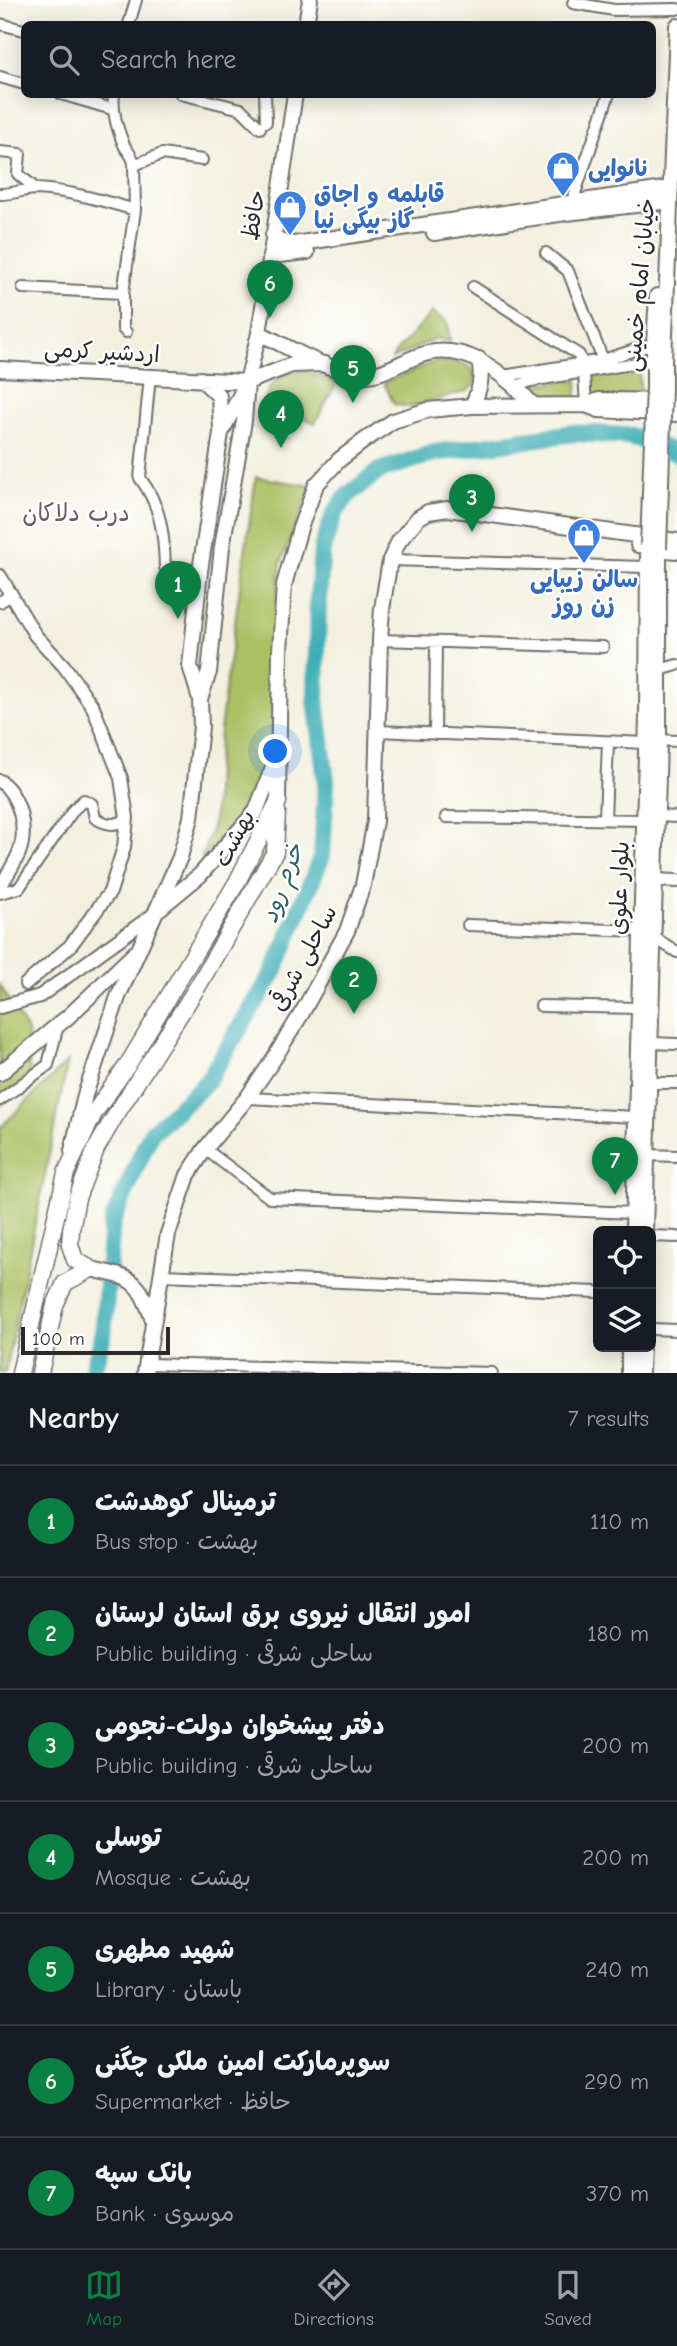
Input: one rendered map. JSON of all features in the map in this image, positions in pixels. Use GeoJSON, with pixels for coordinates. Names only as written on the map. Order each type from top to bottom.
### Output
{"type":"FeatureCollection","features":[{"type":"Feature","properties":{"kind":"main road"},"geometry":{"type":"LineString","coordinates":[[306,21],[310,0]]}},
{"type":"Feature","properties":{"kind":"main road","name":"خیابان امام خمینی"},"geometry":{"type":"LineString","coordinates":[[665,359],[654,344],[669,197],[677,26]]}},
{"type":"Feature","properties":{"kind":"main road","name":"حافظ"},"geometry":{"type":"LineString","coordinates":[[247,382],[259,333],[294,98]]}},
{"type":"Feature","properties":{"kind":"main road"},"geometry":{"type":"LineString","coordinates":[[273,235],[283,243],[294,244],[572,202],[669,197]]}},
{"type":"Feature","properties":{"kind":"main road"},"geometry":{"type":"LineString","coordinates":[[270,256],[669,197]]}},
{"type":"Feature","properties":{"kind":"main road","name":"خیابان امام خمینی"},"geometry":{"type":"LineString","coordinates":[[654,548],[659,388],[671,334],[669,197]]}},
{"type":"Feature","properties":{"kind":"main road"},"geometry":{"type":"LineString","coordinates":[[259,333],[348,373],[372,375],[426,352],[458,353],[479,359],[516,386],[533,405]]}},
{"type":"Feature","properties":{"kind":"main road"},"geometry":{"type":"LineString","coordinates":[[472,407],[480,391],[482,376],[479,359]]}},
{"type":"Feature","properties":{"kind":"main road"},"geometry":{"type":"LineString","coordinates":[[247,382],[292,365],[325,364]]}},
{"type":"Feature","properties":{"kind":"main road","name":"اردشیر کرمی"},"geometry":{"type":"LineString","coordinates":[[0,369],[247,382]]}},
{"type":"Feature","properties":{"kind":"main road"},"geometry":{"type":"LineString","coordinates":[[201,379],[219,396],[221,433]]}},
{"type":"Feature","properties":{"kind":"main road","name":"بهشت"},"geometry":{"type":"LineString","coordinates":[[20,1373],[85,1095],[118,997],[180,857],[191,818],[201,727],[200,699],[190,666],[200,571],[221,433],[247,382]]}},
{"type":"Feature","properties":{"kind":"main road","name":"بهشت"},"geometry":{"type":"LineString","coordinates":[[200,699],[209,672],[222,547],[244,421],[247,382]]}},
{"type":"Feature","properties":{"kind":"main road"},"geometry":{"type":"LineString","coordinates":[[278,802],[280,651],[284,585],[300,528],[316,485],[339,460],[393,421],[428,410],[586,405],[599,400],[677,401]]}},
{"type":"Feature","properties":{"kind":"main road"},"geometry":{"type":"LineString","coordinates":[[586,405],[599,410],[677,414]]}},
{"type":"Feature","properties":{"kind":"main road","name":"ساحلی شرقی"},"geometry":{"type":"LineString","coordinates":[[146,1369],[168,1234],[188,1175],[205,1149],[247,1098],[303,1011],[347,931],[363,885],[375,821],[380,640],[390,560],[418,517],[428,512],[448,509],[482,512]]}},
{"type":"Feature","properties":{"kind":"main road"},"geometry":{"type":"LineString","coordinates":[[482,512],[522,527],[677,551]]}},
{"type":"Feature","properties":{"kind":"main road"},"geometry":{"type":"LineString","coordinates":[[482,512],[677,541]]}},
{"type":"Feature","properties":{"kind":"main road"},"geometry":{"type":"LineString","coordinates":[[204,544],[222,547]]}},
{"type":"Feature","properties":{"kind":"main road","name":"بلوار علوی"},"geometry":{"type":"LineString","coordinates":[[645,1226],[650,1043],[647,934],[653,742],[647,567],[654,548]]}},
{"type":"Feature","properties":{"kind":"main road","name":"بلوار علوی"},"geometry":{"type":"LineString","coordinates":[[653,742],[660,670],[654,548]]}},
{"type":"Feature","properties":{"kind":"main road"},"geometry":{"type":"LineString","coordinates":[[157,911],[200,875],[256,811],[279,751]]}},
{"type":"Feature","properties":{"kind":"main road","name":"بهشت"},"geometry":{"type":"LineString","coordinates":[[66,1173],[94,1113],[127,1066],[237,883],[278,802]]}},
{"type":"Feature","properties":{"kind":"main road","name":"بهشت"},"geometry":{"type":"LineString","coordinates":[[97,1271],[75,1260],[70,1245],[77,1198],[96,1149],[112,1121],[198,986],[275,852],[278,802]]}},
{"type":"Feature","properties":{"kind":"main road","name":"بلوار علوی"},"geometry":{"type":"LineString","coordinates":[[632,1226],[639,1008],[655,880],[651,818]]}},
{"type":"Feature","properties":{"kind":"main road"},"geometry":{"type":"LineString","coordinates":[[180,857],[180,868],[184,873],[189,876],[200,875]]}},
{"type":"Feature","properties":{"kind":"main road"},"geometry":{"type":"LineString","coordinates":[[0,1073],[58,1026],[140,948]]}},
{"type":"Feature","properties":{"kind":"main road"},"geometry":{"type":"LineString","coordinates":[[40,1373],[55,1305],[65,1283],[97,1271],[124,1276],[138,1288],[146,1300],[153,1321]]}},
{"type":"Feature","properties":{"kind":"main road"},"geometry":{"type":"LineString","coordinates":[[629,1352],[629,1373]]}},
{"type":"Feature","properties":{"kind":"main road"},"geometry":{"type":"LineString","coordinates":[[641,1373],[642,1352]]}},
{"type":"Feature","properties":{"kind":"street"},"geometry":{"type":"LineString","coordinates":[[130,21],[136,0]]}},
{"type":"Feature","properties":{"kind":"street"},"geometry":{"type":"LineString","coordinates":[[573,3],[614,10],[677,9]]}},
{"type":"Feature","properties":{"kind":"street"},"geometry":{"type":"LineString","coordinates":[[0,24],[21,29]]}},
{"type":"Feature","properties":{"kind":"street"},"geometry":{"type":"LineString","coordinates":[[0,77],[21,83]]}},
{"type":"Feature","properties":{"kind":"street"},"geometry":{"type":"LineString","coordinates":[[75,98],[112,109]]}},
{"type":"Feature","properties":{"kind":"street"},"geometry":{"type":"LineString","coordinates":[[113,98],[112,109],[125,146],[134,157],[135,210],[123,293],[123,329],[126,332]]}},
{"type":"Feature","properties":{"kind":"street"},"geometry":{"type":"LineString","coordinates":[[197,98],[241,109],[263,125],[265,98]]}},
{"type":"Feature","properties":{"kind":"street"},"geometry":{"type":"LineString","coordinates":[[572,202],[608,98]]}},
{"type":"Feature","properties":{"kind":"street"},"geometry":{"type":"LineString","coordinates":[[0,152],[20,154],[18,174],[36,189]]}},
{"type":"Feature","properties":{"kind":"street"},"geometry":{"type":"LineString","coordinates":[[134,165],[162,154],[202,160]]}},
{"type":"Feature","properties":{"kind":"street"},"geometry":{"type":"LineString","coordinates":[[0,194],[36,189],[100,200],[135,210]]}},
{"type":"Feature","properties":{"kind":"street"},"geometry":{"type":"LineString","coordinates":[[546,253],[568,271],[603,360]]}},
{"type":"Feature","properties":{"kind":"street"},"geometry":{"type":"LineString","coordinates":[[472,287],[579,355],[583,368],[586,405]]}},
{"type":"Feature","properties":{"kind":"street"},"geometry":{"type":"LineString","coordinates":[[23,288],[123,293]]}},
{"type":"Feature","properties":{"kind":"street"},"geometry":{"type":"LineString","coordinates":[[516,386],[583,368],[654,344]]}},
{"type":"Feature","properties":{"kind":"street"},"geometry":{"type":"LineString","coordinates":[[503,376],[665,359]]}},
{"type":"Feature","properties":{"kind":"street"},"geometry":{"type":"LineString","coordinates":[[150,376],[141,478],[164,531],[165,567],[200,571]]}},
{"type":"Feature","properties":{"kind":"street"},"geometry":{"type":"LineString","coordinates":[[390,560],[647,567]]}},
{"type":"Feature","properties":{"kind":"street"},"geometry":{"type":"LineString","coordinates":[[0,576],[34,635],[64,666],[93,707],[121,778],[127,818],[124,848],[110,892],[70,946],[26,984]]}},
{"type":"Feature","properties":{"kind":"street"},"geometry":{"type":"LineString","coordinates":[[0,602],[12,594]]}},
{"type":"Feature","properties":{"kind":"street"},"geometry":{"type":"LineString","coordinates":[[380,640],[603,647]]}},
{"type":"Feature","properties":{"kind":"street"},"geometry":{"type":"LineString","coordinates":[[435,734],[436,642]]}},
{"type":"Feature","properties":{"kind":"street"},"geometry":{"type":"LineString","coordinates":[[660,670],[677,665]]}},
{"type":"Feature","properties":{"kind":"street"},"geometry":{"type":"LineString","coordinates":[[378,731],[608,742],[677,741]]}},
{"type":"Feature","properties":{"kind":"street"},"geometry":{"type":"LineString","coordinates":[[606,819],[608,742]]}},
{"type":"Feature","properties":{"kind":"street"},"geometry":{"type":"LineString","coordinates":[[0,780],[15,799],[22,815],[20,851],[0,888]]}},
{"type":"Feature","properties":{"kind":"street"},"geometry":{"type":"LineString","coordinates":[[0,893],[19,888],[74,808],[84,800],[92,804],[95,818],[106,824],[120,824],[127,818]]}},
{"type":"Feature","properties":{"kind":"street"},"geometry":{"type":"LineString","coordinates":[[446,817],[677,817]]}},
{"type":"Feature","properties":{"kind":"street"},"geometry":{"type":"LineString","coordinates":[[655,880],[677,881]]}},
{"type":"Feature","properties":{"kind":"street"},"geometry":{"type":"LineString","coordinates":[[0,1007],[40,996],[157,911]]}},
{"type":"Feature","properties":{"kind":"street"},"geometry":{"type":"LineString","coordinates":[[468,925],[647,934],[677,952]]}},
{"type":"Feature","properties":{"kind":"street"},"geometry":{"type":"LineString","coordinates":[[541,1006],[639,1008]]}},
{"type":"Feature","properties":{"kind":"street"},"geometry":{"type":"LineString","coordinates":[[0,1100],[48,1065],[58,1026]]}},
{"type":"Feature","properties":{"kind":"street"},"geometry":{"type":"LineString","coordinates":[[650,1043],[677,1044]]}},
{"type":"Feature","properties":{"kind":"street"},"geometry":{"type":"LineString","coordinates":[[649,1083],[677,1083]]}},
{"type":"Feature","properties":{"kind":"street"},"geometry":{"type":"LineString","coordinates":[[247,1098],[636,1117]]}},
{"type":"Feature","properties":{"kind":"street"},"geometry":{"type":"LineString","coordinates":[[205,1149],[270,1198],[633,1213]]}},
{"type":"Feature","properties":{"kind":"street"},"geometry":{"type":"LineString","coordinates":[[647,1155],[677,1156]]}},
{"type":"Feature","properties":{"kind":"street"},"geometry":{"type":"LineString","coordinates":[[656,1236],[677,1237]]}},
{"type":"Feature","properties":{"kind":"street"},"geometry":{"type":"LineString","coordinates":[[161,1275],[593,1292]]}},
{"type":"Feature","properties":{"kind":"street"},"geometry":{"type":"LineString","coordinates":[[656,1329],[677,1330]]}},
{"type":"Feature","properties":{"kind":"street"},"geometry":{"type":"LineString","coordinates":[[146,1369],[492,1373]]}},
{"type":"Feature","properties":{"kind":"green space"},"geometry":{"type":"Polygon","coordinates":[[[432,312],[448,323],[450,342],[436,338],[392,359],[395,353],[432,312]]]}},
{"type":"Feature","properties":{"kind":"green space"},"geometry":{"type":"Polygon","coordinates":[[[436,361],[457,362],[469,366],[475,376],[475,384],[467,391],[409,407],[394,404],[384,383],[436,361]]]}},
{"type":"Feature","properties":{"kind":"green space"},"geometry":{"type":"Polygon","coordinates":[[[304,371],[337,382],[315,423],[265,401],[278,378],[304,371]]]}},
{"type":"Feature","properties":{"kind":"green space"},"geometry":{"type":"Polygon","coordinates":[[[640,372],[640,387],[646,397],[590,396],[589,376],[640,372]]]}},
{"type":"Feature","properties":{"kind":"green space"},"geometry":{"type":"Polygon","coordinates":[[[578,379],[576,401],[552,400],[533,385],[578,379]]]}},
{"type":"Feature","properties":{"kind":"green space"},"geometry":{"type":"Polygon","coordinates":[[[256,477],[312,486],[281,562],[276,606],[272,756],[248,810],[201,859],[214,820],[223,705],[256,477]]]}},
{"type":"Feature","properties":{"kind":"green space"},"geometry":{"type":"Polygon","coordinates":[[[0,985],[27,1031],[30,1076],[0,1106],[0,985]]]}},
{"type":"Feature","properties":{"kind":"green space"},"geometry":{"type":"Polygon","coordinates":[[[68,1061],[5,1373],[0,1373],[0,1128],[68,1061]]]}},
{"type":"Feature","properties":{"kind":"waterway","name":"خرم رود"},"geometry":{"type":"LineString","coordinates":[[92,1373],[103,1336],[112,1222],[151,1133],[206,1083],[274,972],[322,856],[326,781],[316,700],[318,599],[322,549],[334,514],[348,495],[379,471],[434,453],[574,433],[631,436],[677,453]]}},
{"type":"Feature","properties":{"kind":"place","name":"نانوایی"},"geometry":{"type":"Point","coordinates":[563,198]}},
{"type":"Feature","properties":{"kind":"place","name":"قابلمه و اجاق گاز بیگی نیا"},"geometry":{"type":"Point","coordinates":[290,237]}},
{"type":"Feature","properties":{"kind":"place","name":"سوپرمارکت امین ملکی چگنی"},"geometry":{"type":"Point","coordinates":[270,318]}},
{"type":"Feature","properties":{"kind":"place","name":"شهید مطهری"},"geometry":{"type":"Point","coordinates":[353,403]}},
{"type":"Feature","properties":{"kind":"place","name":"توسلی"},"geometry":{"type":"Point","coordinates":[281,448]}},
{"type":"Feature","properties":{"kind":"place","name":"دفتر پیشخوان دولت-نجومی"},"geometry":{"type":"Point","coordinates":[472,532]}},
{"type":"Feature","properties":{"kind":"place","name":"سالن زیبایی زن روز"},"geometry":{"type":"Point","coordinates":[584,565]}},
{"type":"Feature","properties":{"kind":"place","name":"ترمینال کوهدشت"},"geometry":{"type":"Point","coordinates":[178,619]}},
{"type":"Feature","properties":{"kind":"place","name":"امور انتقال نیروی برق استان لرستان"},"geometry":{"type":"Point","coordinates":[354,1014]}},
{"type":"Feature","properties":{"kind":"place","name":"بانک سپه"},"geometry":{"type":"Point","coordinates":[615,1195]}},
{"type":"Feature","properties":{"kind":"district","name":"درب دلاکان"},"geometry":{"type":"Point","coordinates":[76,513]}}]}
